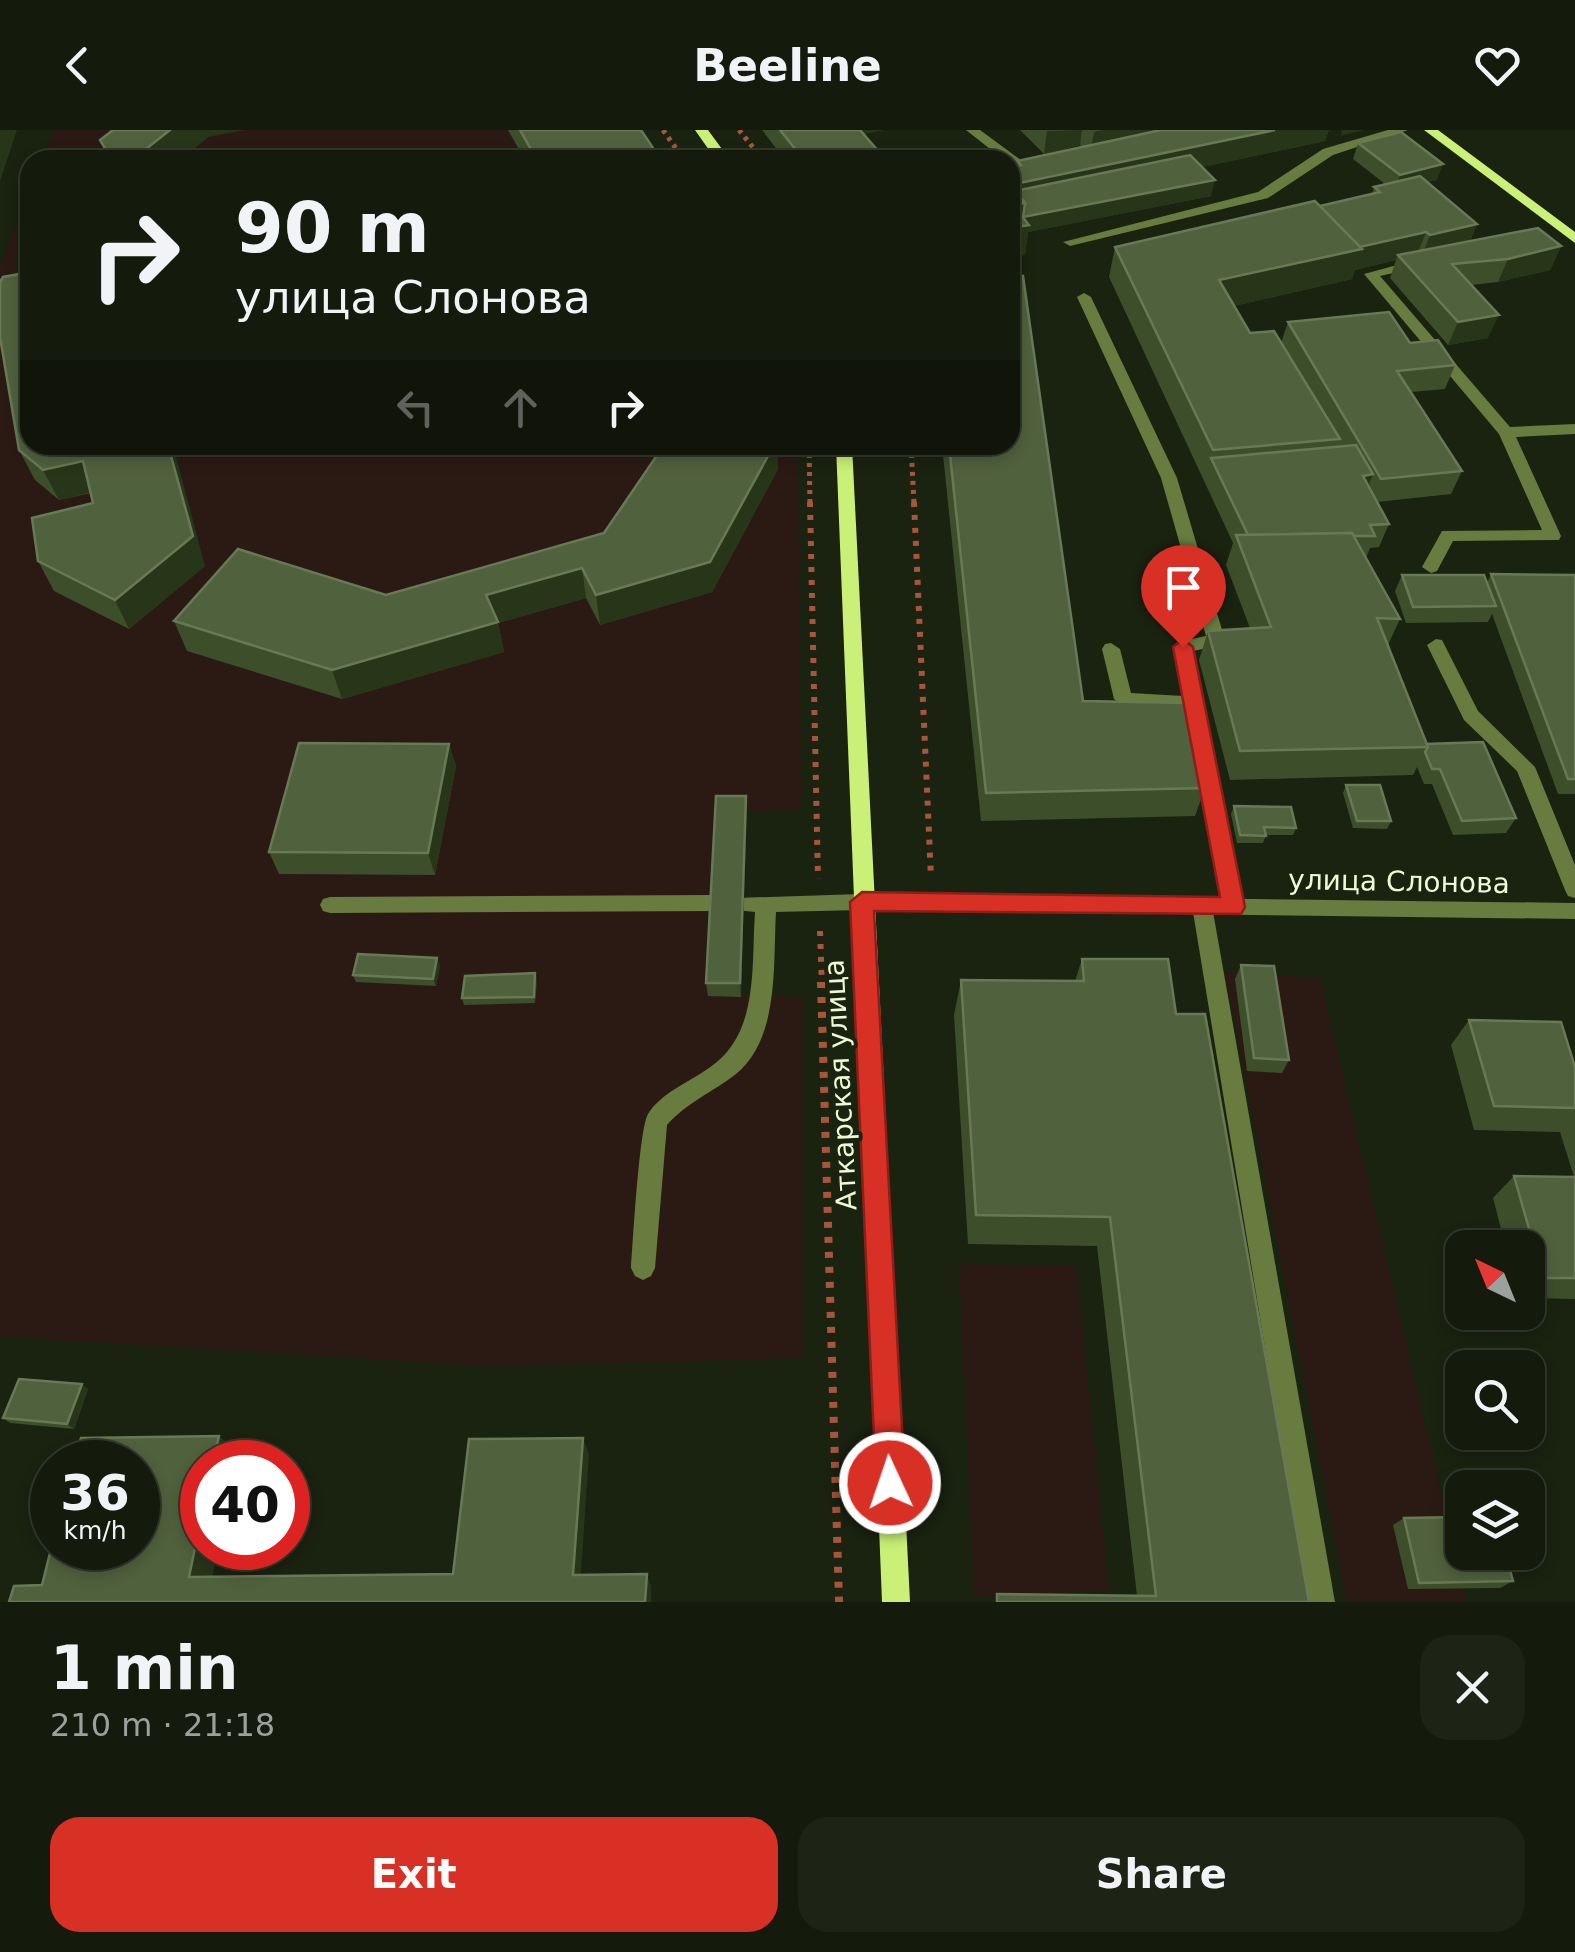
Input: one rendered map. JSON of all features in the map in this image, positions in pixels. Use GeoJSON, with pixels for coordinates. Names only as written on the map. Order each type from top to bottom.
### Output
{"type":"FeatureCollection","features":[{"type":"Feature","properties":{"kind":"street"},"geometry":{"type":"LineString","coordinates":[[972,130],[999,150]]}},
{"type":"Feature","properties":{"kind":"street"},"geometry":{"type":"LineString","coordinates":[[1070,242],[1262,195],[1328,152],[1402,130]]}},
{"type":"Feature","properties":{"kind":"street"},"geometry":{"type":"LineString","coordinates":[[1430,130],[1575,240]]}},
{"type":"Feature","properties":{"kind":"street"},"geometry":{"type":"LineString","coordinates":[[1020,166],[1026,170],[1058,166]]}},
{"type":"Feature","properties":{"kind":"street"},"geometry":{"type":"LineString","coordinates":[[1432,567],[1448,535],[1554,536],[1506,432],[1371,274],[1440,259]]}},
{"type":"Feature","properties":{"kind":"street"},"geometry":{"type":"LineString","coordinates":[[1084,297],[1169,478],[1216,640],[1183,647],[1233,907]]}},
{"type":"Feature","properties":{"kind":"street"},"geometry":{"type":"LineString","coordinates":[[1386,315],[1403,312]]}},
{"type":"Feature","properties":{"kind":"street"},"geometry":{"type":"LineString","coordinates":[[1506,432],[1575,430]]}},
{"type":"Feature","properties":{"kind":"street","name":"Аткарская улица"},"geometry":{"type":"LineString","coordinates":[[844,455],[896,1602]]}},
{"type":"Feature","properties":{"kind":"street"},"geometry":{"type":"LineString","coordinates":[[1436,646],[1470,715],[1525,766],[1575,890]]}},
{"type":"Feature","properties":{"kind":"street"},"geometry":{"type":"LineString","coordinates":[[1111,649],[1122,699],[1195,704]]}},
{"type":"Feature","properties":{"kind":"street","name":"улица Слонова"},"geometry":{"type":"LineString","coordinates":[[642,1268],[656,1121],[670,1103],[736,1060],[755,1034],[754,903],[1575,910]]}},
{"type":"Feature","properties":{"kind":"street"},"geometry":{"type":"LineString","coordinates":[[330,905],[713,904]]}},
{"type":"Feature","properties":{"kind":"street"},"geometry":{"type":"LineString","coordinates":[[1202,906],[1322,1602]]}},
{"type":"Feature","properties":{"kind":"path"},"geometry":{"type":"LineString","coordinates":[[739,130],[755,150]]}},
{"type":"Feature","properties":{"kind":"path"},"geometry":{"type":"LineString","coordinates":[[810,455],[839,1602]]}},
{"type":"Feature","properties":{"kind":"path"},"geometry":{"type":"LineString","coordinates":[[910,455],[931,903]]}},
{"type":"Feature","properties":{"kind":"shaded area"},"geometry":{"type":"Polygon","coordinates":[[[54,130],[623,130],[636,150],[46,150],[54,130]]]}},
{"type":"Feature","properties":{"kind":"shaded area"},"geometry":{"type":"Polygon","coordinates":[[[20,214],[20,455],[798,455],[801,810],[747,811],[741,996],[803,997],[804,1358],[489,1366],[0,1336],[0,263],[20,214]]]}},
{"type":"Feature","properties":{"kind":"shaded area"},"geometry":{"type":"Polygon","coordinates":[[[1225,972],[1320,978],[1445,1509],[1445,1570],[1459,1570],[1467,1602],[1347,1602],[1225,972]]]}},
{"type":"Feature","properties":{"kind":"shaded area"},"geometry":{"type":"Polygon","coordinates":[[[959,1264],[1076,1266],[1109,1591],[974,1596],[959,1264]]]}},
{"type":"Feature","properties":{"kind":"building"},"geometry":{"type":"Polygon","coordinates":[[[113,130],[170,130],[145,150],[106,150],[100,140],[113,130]]]}},
{"type":"Feature","properties":{"kind":"building"},"geometry":{"type":"Polygon","coordinates":[[[520,130],[641,130],[654,150],[531,150],[520,130]]]}},
{"type":"Feature","properties":{"kind":"building"},"geometry":{"type":"Polygon","coordinates":[[[780,130],[860,130],[877,150],[796,150],[780,130]]]}},
{"type":"Feature","properties":{"kind":"building"},"geometry":{"type":"Polygon","coordinates":[[[1161,130],[1275,130],[1020,183],[1020,160],[1161,130]]]}},
{"type":"Feature","properties":{"kind":"building"},"geometry":{"type":"Polygon","coordinates":[[[1401,132],[1443,164],[1400,175],[1358,143],[1401,132]]]}},
{"type":"Feature","properties":{"kind":"building"},"geometry":{"type":"Polygon","coordinates":[[[1190,155],[1215,180],[1023,217],[1025,203],[1020,190],[1190,155]]]}},
{"type":"Feature","properties":{"kind":"building"},"geometry":{"type":"Polygon","coordinates":[[[1420,176],[1477,224],[1360,247],[1320,206],[1380,192],[1374,187],[1420,176]]]}},
{"type":"Feature","properties":{"kind":"building"},"geometry":{"type":"Polygon","coordinates":[[[1315,201],[1362,249],[1219,280],[1250,333],[1274,331],[1340,439],[1213,450],[1115,247],[1315,201]]]}},
{"type":"Feature","properties":{"kind":"building"},"geometry":{"type":"Polygon","coordinates":[[[1538,228],[1561,246],[1508,259],[1452,264],[1499,315],[1458,322],[1398,255],[1538,228]]]}},
{"type":"Feature","properties":{"kind":"building"},"geometry":{"type":"Polygon","coordinates":[[[20,274],[20,451],[0,337],[3,277],[20,274]]]}},
{"type":"Feature","properties":{"kind":"building"},"geometry":{"type":"Polygon","coordinates":[[[1020,276],[1083,701],[1186,703],[1205,788],[986,793],[950,455],[1020,455],[1020,276]]]}},
{"type":"Feature","properties":{"kind":"building"},"geometry":{"type":"Polygon","coordinates":[[[1389,312],[1410,343],[1438,340],[1455,365],[1397,371],[1462,471],[1381,479],[1288,322],[1389,312]]]}},
{"type":"Feature","properties":{"kind":"building"},"geometry":{"type":"Polygon","coordinates":[[[1356,445],[1373,474],[1363,476],[1389,524],[1370,525],[1375,536],[1248,535],[1211,458],[1356,445]]]}},
{"type":"Feature","properties":{"kind":"building"},"geometry":{"type":"Polygon","coordinates":[[[25,455],[171,455],[193,536],[115,600],[38,561],[32,518],[93,503],[83,461],[43,470],[25,455]]]}},
{"type":"Feature","properties":{"kind":"building"},"geometry":{"type":"Polygon","coordinates":[[[657,455],[769,455],[710,562],[596,595],[582,568],[486,595],[498,622],[332,670],[174,621],[238,549],[386,595],[604,533],[657,455]]]}},
{"type":"Feature","properties":{"kind":"building"},"geometry":{"type":"Polygon","coordinates":[[[1352,533],[1400,619],[1377,618],[1428,747],[1240,751],[1208,631],[1271,627],[1236,535],[1352,533]]]}},
{"type":"Feature","properties":{"kind":"building"},"geometry":{"type":"Polygon","coordinates":[[[1491,574],[1575,575],[1575,779],[1568,779],[1491,574]]]}},
{"type":"Feature","properties":{"kind":"building"},"geometry":{"type":"Polygon","coordinates":[[[1402,575],[1484,575],[1496,606],[1413,607],[1402,575]]]}},
{"type":"Feature","properties":{"kind":"building"},"geometry":{"type":"Polygon","coordinates":[[[1483,742],[1516,818],[1462,821],[1440,769],[1432,769],[1425,752],[1427,744],[1483,742]]]}},
{"type":"Feature","properties":{"kind":"building"},"geometry":{"type":"Polygon","coordinates":[[[299,743],[449,744],[428,853],[269,852],[299,743]]]}},
{"type":"Feature","properties":{"kind":"building"},"geometry":{"type":"Polygon","coordinates":[[[1346,785],[1380,785],[1391,821],[1357,821],[1346,785]]]}},
{"type":"Feature","properties":{"kind":"building"},"geometry":{"type":"Polygon","coordinates":[[[716,796],[746,796],[740,983],[706,983],[716,796]]]}},
{"type":"Feature","properties":{"kind":"building"},"geometry":{"type":"Polygon","coordinates":[[[1234,806],[1291,807],[1296,828],[1264,827],[1266,836],[1240,835],[1234,806]]]}},
{"type":"Feature","properties":{"kind":"building"},"geometry":{"type":"Polygon","coordinates":[[[358,954],[437,958],[433,979],[353,975],[358,954]]]}},
{"type":"Feature","properties":{"kind":"building"},"geometry":{"type":"Polygon","coordinates":[[[1082,959],[1168,959],[1176,1014],[1205,1014],[1309,1602],[997,1602],[997,1594],[1156,1596],[1110,1217],[976,1215],[961,980],[1084,981],[1082,959]]]}},
{"type":"Feature","properties":{"kind":"building"},"geometry":{"type":"Polygon","coordinates":[[[1241,965],[1274,966],[1289,1060],[1254,1058],[1241,965]]]}},
{"type":"Feature","properties":{"kind":"building"},"geometry":{"type":"Polygon","coordinates":[[[535,973],[534,997],[462,998],[465,976],[535,973]]]}},
{"type":"Feature","properties":{"kind":"building"},"geometry":{"type":"Polygon","coordinates":[[[1469,1020],[1561,1022],[1575,1067],[1575,1108],[1494,1106],[1469,1020]]]}},
{"type":"Feature","properties":{"kind":"building"},"geometry":{"type":"Polygon","coordinates":[[[1514,1176],[1575,1177],[1575,1278],[1545,1278],[1545,1230],[1529,1230],[1514,1176]]]}},
{"type":"Feature","properties":{"kind":"building"},"geometry":{"type":"Polygon","coordinates":[[[19,1379],[82,1384],[67,1424],[3,1418],[19,1379]]]}},
{"type":"Feature","properties":{"kind":"building"},"geometry":{"type":"Polygon","coordinates":[[[219,1436],[218,1440],[180,1440],[180,1570],[190,1570],[189,1577],[453,1574],[469,1439],[583,1438],[573,1575],[647,1574],[645,1602],[9,1602],[14,1586],[42,1585],[46,1570],[160,1570],[160,1440],[81,1438],[219,1436]]]}},
{"type":"Feature","properties":{"kind":"building"},"geometry":{"type":"Polygon","coordinates":[[[1445,1517],[1445,1570],[1510,1570],[1513,1581],[1419,1583],[1404,1518],[1445,1517]]]}},
{"type":"Feature","properties":{"kind":"route"},"geometry":{"type":"LineString","coordinates":[[890,1483],[862,902],[1233,907],[1183,647]]}}]}
